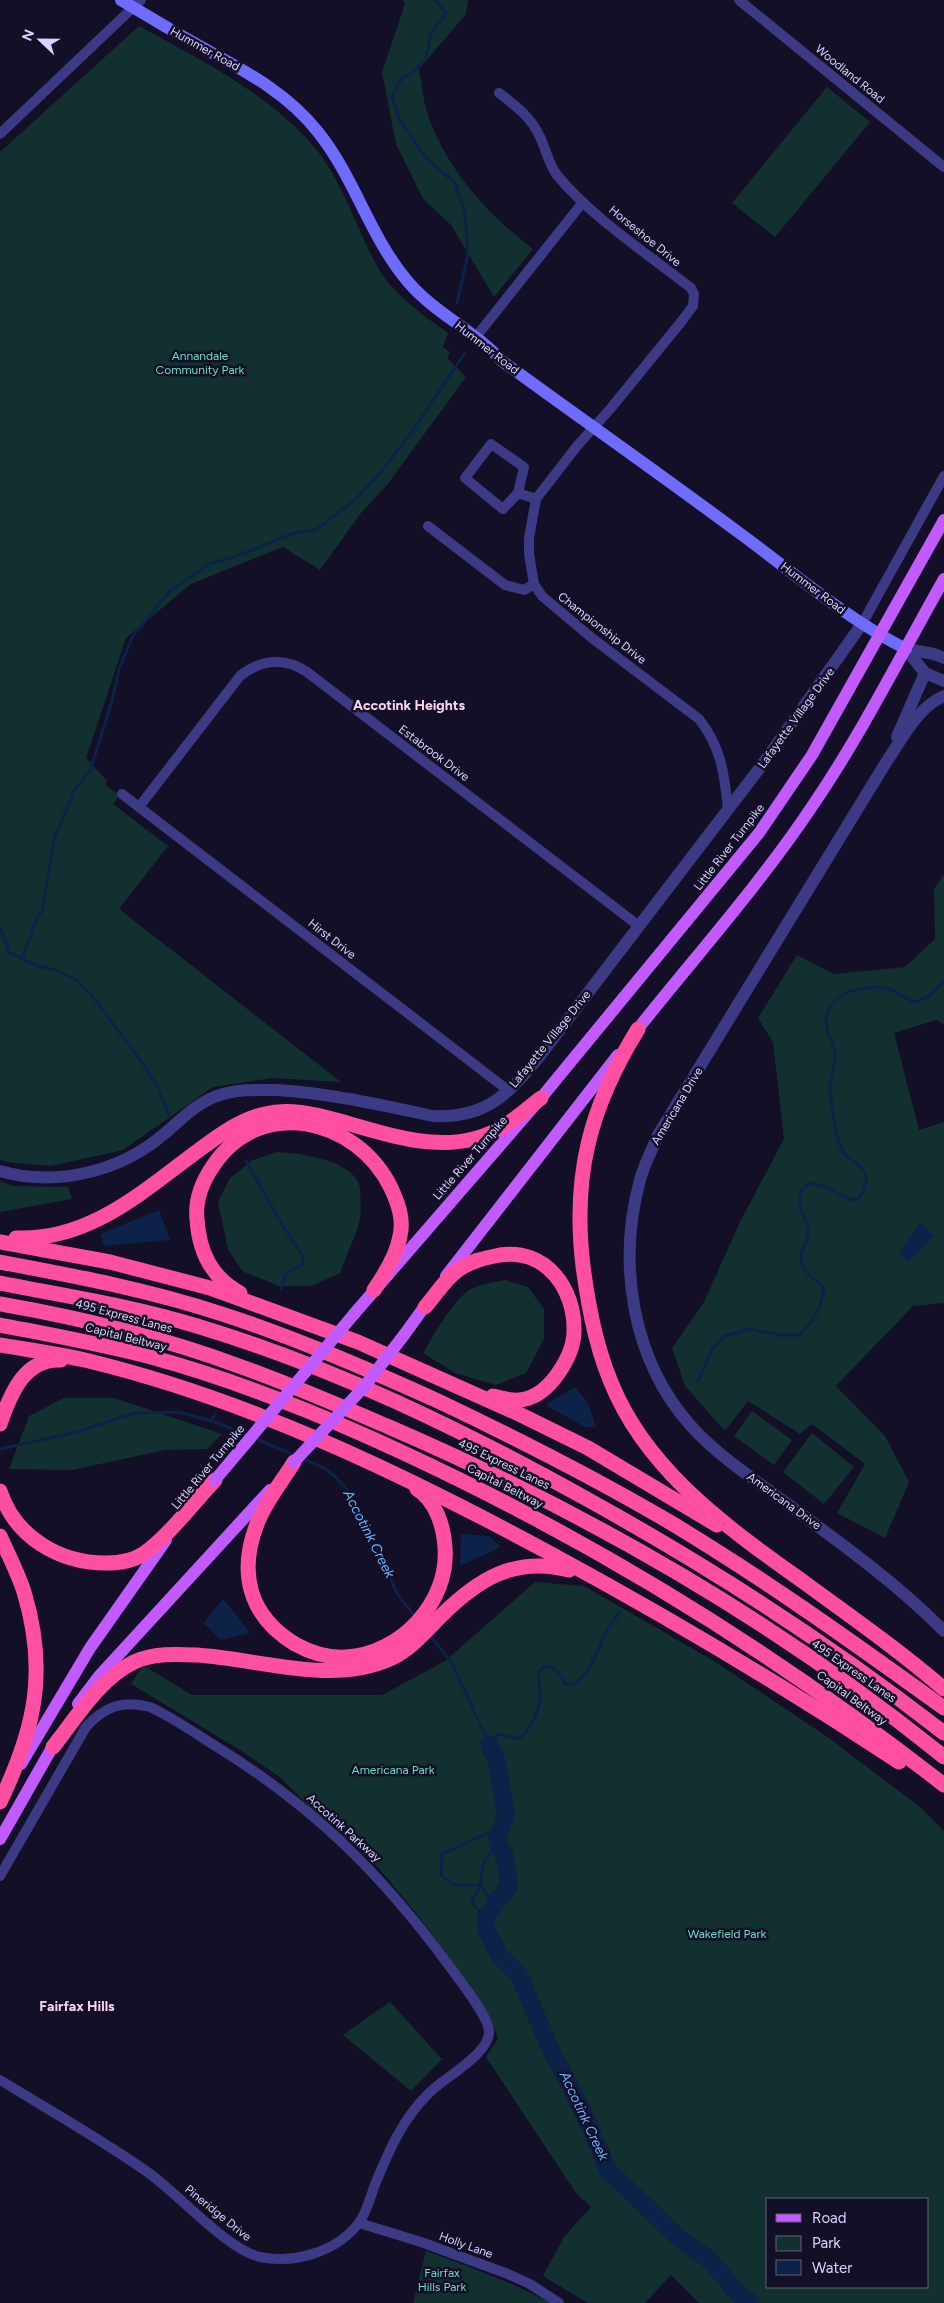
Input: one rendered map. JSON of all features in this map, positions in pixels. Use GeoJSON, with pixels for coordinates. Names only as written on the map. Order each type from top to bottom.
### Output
{"type":"FeatureCollection","features":[{"type":"Feature","properties":{"kind":"highway"},"geometry":{"type":"LineString","coordinates":[[638,1029],[624,1051],[600,1104],[585,1156],[580,1184],[579,1214],[585,1283],[598,1348],[618,1399],[646,1445],[684,1488],[736,1534],[879,1636],[944,1689]]}},
{"type":"Feature","properties":{"kind":"highway"},"geometry":{"type":"LineString","coordinates":[[0,1238],[46,1237],[74,1230],[98,1221],[131,1201],[215,1139],[236,1126],[265,1114],[297,1112],[322,1116],[416,1141],[454,1143],[489,1134],[505,1125],[541,1098]]}},
{"type":"Feature","properties":{"kind":"highway"},"geometry":{"type":"LineString","coordinates":[[278,1312],[231,1288],[210,1268],[198,1233],[196,1213],[198,1196],[203,1183],[217,1160],[231,1145],[250,1131],[269,1125],[291,1122],[317,1126],[338,1134],[358,1146],[375,1161],[387,1179],[396,1198],[401,1215],[400,1235],[386,1273],[374,1290]]}},
{"type":"Feature","properties":{"kind":"highway"},"geometry":{"type":"LineString","coordinates":[[0,1242],[70,1254],[210,1288],[358,1342],[458,1386],[588,1448],[714,1524],[736,1534]]}},
{"type":"Feature","properties":{"kind":"highway"},"geometry":{"type":"LineString","coordinates":[[425,1307],[456,1272],[478,1259],[508,1254],[530,1258],[544,1265],[558,1277],[567,1292],[573,1312],[574,1332],[569,1354],[559,1372],[546,1387],[534,1396],[519,1400],[486,1395],[458,1386]]}},
{"type":"Feature","properties":{"kind":"highway"},"geometry":{"type":"LineString","coordinates":[[0,1262],[123,1287],[223,1314],[357,1365],[463,1413],[553,1457],[669,1522],[791,1600],[944,1708]]}},
{"type":"Feature","properties":{"kind":"highway","name":"495 Express Lanes"},"geometry":{"type":"LineString","coordinates":[[0,1283],[103,1301],[195,1325],[270,1350],[382,1395],[424,1415],[544,1475],[719,1576],[837,1655],[944,1733]]}},
{"type":"Feature","properties":{"kind":"highway","name":"495 Express Lanes"},"geometry":{"type":"LineString","coordinates":[[0,1304],[100,1324],[235,1364],[322,1399],[479,1468],[608,1533],[702,1588],[842,1679],[944,1757]]}},
{"type":"Feature","properties":{"kind":"highway","name":"Capital Beltway"},"geometry":{"type":"LineString","coordinates":[[0,1326],[107,1346],[198,1372],[308,1411],[421,1461],[562,1532],[709,1618],[832,1701],[944,1785]]}},
{"type":"Feature","properties":{"kind":"highway"},"geometry":{"type":"LineString","coordinates":[[0,1345],[61,1355],[112,1367],[248,1412],[348,1452],[476,1514],[642,1604],[805,1701],[944,1792]]}},
{"type":"Feature","properties":{"kind":"highway"},"geometry":{"type":"LineString","coordinates":[[0,1424],[5,1409],[22,1378],[33,1367],[44,1362],[71,1361],[112,1367]]}},
{"type":"Feature","properties":{"kind":"highway"},"geometry":{"type":"LineString","coordinates":[[294,1462],[266,1499],[257,1524],[251,1544],[248,1573],[251,1595],[270,1624],[280,1635],[302,1648],[316,1654],[331,1657],[389,1651],[416,1624],[432,1603],[440,1586],[446,1557],[441,1523],[437,1513],[420,1491],[390,1472]]}},
{"type":"Feature","properties":{"kind":"highway"},"geometry":{"type":"LineString","coordinates":[[0,1491],[7,1510],[29,1537],[59,1555],[94,1563],[127,1561],[142,1556],[154,1546],[215,1480]]}},
{"type":"Feature","properties":{"kind":"highway"},"geometry":{"type":"LineString","coordinates":[[0,1536],[23,1590],[30,1615],[35,1640],[37,1671],[30,1729],[18,1766],[0,1802]]}},
{"type":"Feature","properties":{"kind":"highway"},"geometry":{"type":"LineString","coordinates":[[53,1747],[108,1682],[134,1662],[173,1654],[215,1656],[304,1668],[335,1670],[361,1668],[389,1651],[417,1640],[447,1610],[487,1578],[500,1571],[532,1565],[550,1565],[580,1573],[642,1604]]}},
{"type":"Feature","properties":{"kind":"main road","name":"Hummer Road"},"geometry":{"type":"LineString","coordinates":[[121,0],[137,4],[262,81],[302,113],[333,152],[381,244],[394,264],[410,284],[426,299],[493,351],[502,361],[862,624],[880,636],[906,649]]}},
{"type":"Feature","properties":{"kind":"main road","name":"Little River Turnpike"},"geometry":{"type":"LineString","coordinates":[[0,1802],[90,1648],[166,1539],[374,1290],[541,1098],[759,833],[812,755],[944,520]]}},
{"type":"Feature","properties":{"kind":"main road"},"geometry":{"type":"LineString","coordinates":[[294,1462],[364,1387],[425,1307],[449,1271],[793,834],[833,774],[906,649],[943,580]]}},
{"type":"Feature","properties":{"kind":"main road"},"geometry":{"type":"LineString","coordinates":[[0,1839],[81,1699],[100,1675],[266,1499]]}},
{"type":"Feature","properties":{"kind":"street","name":"Woodland Road"},"geometry":{"type":"LineString","coordinates":[[739,0],[944,167]]}},
{"type":"Feature","properties":{"kind":"street"},"geometry":{"type":"LineString","coordinates":[[0,134],[137,4]]}},
{"type":"Feature","properties":{"kind":"street"},"geometry":{"type":"LineString","coordinates":[[475,338],[583,202],[550,164],[534,125],[521,109],[499,93]]}},
{"type":"Feature","properties":{"kind":"street","name":"Horseshoe Drive"},"geometry":{"type":"LineString","coordinates":[[583,202],[690,288],[695,300],[682,322],[594,427]]}},
{"type":"Feature","properties":{"kind":"street"},"geometry":{"type":"LineString","coordinates":[[428,526],[505,584],[524,590],[534,584],[529,554],[529,538],[536,499],[594,427]]}},
{"type":"Feature","properties":{"kind":"street"},"geometry":{"type":"LineString","coordinates":[[491,444],[524,467],[518,493],[503,509],[465,478],[491,444]]}},
{"type":"Feature","properties":{"kind":"street"},"geometry":{"type":"LineString","coordinates":[[862,624],[944,476]]}},
{"type":"Feature","properties":{"kind":"street"},"geometry":{"type":"LineString","coordinates":[[518,493],[536,499]]}},
{"type":"Feature","properties":{"kind":"street","name":"Championship Drive"},"geometry":{"type":"LineString","coordinates":[[534,584],[542,596],[564,615],[699,719],[712,738],[721,757],[728,809]]}},
{"type":"Feature","properties":{"kind":"street","name":"Lafayette Village Drive"},"geometry":{"type":"LineString","coordinates":[[0,1170],[28,1176],[62,1177],[107,1167],[147,1148],[202,1103],[236,1090],[309,1092],[433,1116],[447,1117],[479,1110],[492,1104],[509,1091],[542,1053],[728,809],[818,688],[862,624]]}},
{"type":"Feature","properties":{"kind":"street"},"geometry":{"type":"LineString","coordinates":[[906,649],[934,654],[944,658]]}},
{"type":"Feature","properties":{"kind":"street"},"geometry":{"type":"LineString","coordinates":[[906,649],[925,674],[944,681]]}},
{"type":"Feature","properties":{"kind":"street","name":"Estabrook Drive"},"geometry":{"type":"LineString","coordinates":[[140,807],[240,676],[257,665],[268,662],[290,663],[307,672],[639,926]]}},
{"type":"Feature","properties":{"kind":"street","name":"Americana Drive"},"geometry":{"type":"LineString","coordinates":[[885,764],[925,674]]}},
{"type":"Feature","properties":{"kind":"street","name":"Americana Drive"},"geometry":{"type":"LineString","coordinates":[[944,696],[934,700],[923,709],[885,764],[658,1135],[640,1179],[634,1205],[629,1265],[636,1315],[651,1362],[663,1386],[691,1426],[720,1454],[900,1589],[944,1631]]}},
{"type":"Feature","properties":{"kind":"street","name":"Hirst Drive"},"geometry":{"type":"LineString","coordinates":[[122,794],[509,1091]]}},
{"type":"Feature","properties":{"kind":"street","name":"Accotink Parkway"},"geometry":{"type":"LineString","coordinates":[[0,1876],[86,1727],[105,1710],[124,1704],[137,1704],[162,1713],[253,1768],[334,1834],[376,1875],[417,1922],[488,2024],[489,2037]]}},
{"type":"Feature","properties":{"kind":"street","name":"Pineridge Drive"},"geometry":{"type":"LineString","coordinates":[[0,2080],[145,2170],[224,2237],[245,2252],[259,2256],[286,2258],[316,2253],[339,2242],[359,2223],[392,2143],[403,2124],[428,2093],[481,2051],[489,2037]]}},
{"type":"Feature","properties":{"kind":"street","name":"Holly Lane"},"geometry":{"type":"LineString","coordinates":[[359,2223],[421,2242],[508,2274],[530,2284],[558,2303]]}},
{"type":"Feature","properties":{"kind":"green space"},"geometry":{"type":"Polygon","coordinates":[[[403,0],[468,0],[466,14],[419,69],[428,115],[436,135],[457,172],[485,206],[533,249],[494,297],[451,225],[423,199],[396,144],[382,72],[405,4],[403,0]]]}},
{"type":"Feature","properties":{"kind":"green space","name":"Annandale Community Park"},"geometry":{"type":"Polygon","coordinates":[[[139,26],[250,90],[290,122],[308,140],[338,184],[383,276],[399,295],[448,333],[443,347],[450,352],[447,358],[466,377],[387,485],[361,513],[320,570],[283,547],[191,584],[126,638],[86,758],[107,781],[105,785],[120,795],[113,804],[168,846],[119,909],[341,1082],[272,1078],[213,1087],[123,1150],[51,1166],[7,1162],[0,1160],[0,152],[139,26]]]}},
{"type":"Feature","properties":{"kind":"green space"},"geometry":{"type":"Polygon","coordinates":[[[827,87],[870,122],[775,237],[732,203],[827,87]]]}},
{"type":"Feature","properties":{"kind":"green space"},"geometry":{"type":"Polygon","coordinates":[[[944,874],[944,1024],[936,1020],[894,1033],[919,1130],[944,1122],[944,1303],[913,1306],[836,1386],[885,1436],[909,1482],[885,1538],[837,1513],[865,1464],[812,1424],[800,1434],[748,1401],[725,1431],[685,1386],[672,1348],[703,1304],[740,1222],[784,1139],[773,1042],[758,1018],[797,955],[834,974],[905,967],[935,939],[934,889],[944,874]]]}},
{"type":"Feature","properties":{"kind":"green space"},"geometry":{"type":"Polygon","coordinates":[[[277,1152],[323,1159],[346,1169],[359,1184],[360,1219],[340,1273],[311,1286],[279,1286],[242,1271],[228,1249],[218,1202],[230,1178],[253,1160],[277,1152]]]}},
{"type":"Feature","properties":{"kind":"green space"},"geometry":{"type":"Polygon","coordinates":[[[0,1181],[13,1186],[68,1187],[72,1199],[0,1212],[0,1181]]]}},
{"type":"Feature","properties":{"kind":"green space"},"geometry":{"type":"Polygon","coordinates":[[[505,1280],[528,1287],[544,1309],[544,1339],[526,1373],[496,1385],[455,1373],[423,1353],[447,1314],[464,1294],[478,1286],[505,1280]]]}},
{"type":"Feature","properties":{"kind":"green space"},"geometry":{"type":"Polygon","coordinates":[[[64,1398],[114,1398],[222,1434],[207,1449],[165,1450],[72,1470],[9,1469],[29,1416],[64,1398]]]}},
{"type":"Feature","properties":{"kind":"green space"},"geometry":{"type":"Polygon","coordinates":[[[752,1411],[792,1440],[774,1465],[734,1436],[752,1411]]]}},
{"type":"Feature","properties":{"kind":"green space"},"geometry":{"type":"Polygon","coordinates":[[[812,1433],[854,1467],[824,1504],[783,1472],[812,1433]]]}},
{"type":"Feature","properties":{"kind":"green space","name":"Wakefield Park"},"geometry":{"type":"Polygon","coordinates":[[[535,1582],[584,1586],[714,1661],[829,1738],[921,1808],[944,1831],[944,2303],[699,2303],[671,2275],[645,2303],[588,2303],[543,2276],[564,2237],[591,2207],[576,2193],[486,2057],[498,2038],[485,2011],[445,1951],[390,1881],[345,1830],[345,1844],[281,1778],[240,1750],[131,1684],[143,1665],[192,1695],[382,1695],[445,1661],[535,1582]]]}},
{"type":"Feature","properties":{"kind":"green space"},"geometry":{"type":"Polygon","coordinates":[[[390,2002],[442,2059],[411,2091],[343,2035],[390,2002]]]}},
{"type":"Feature","properties":{"kind":"green space","name":"Fairfax Hills Park"},"geometry":{"type":"Polygon","coordinates":[[[426,2251],[505,2281],[551,2303],[413,2303],[426,2251]]]}},
{"type":"Feature","properties":{"kind":"water"},"geometry":{"type":"Polygon","coordinates":[[[159,1210],[170,1240],[104,1246],[100,1234],[159,1210]]]}},
{"type":"Feature","properties":{"kind":"water"},"geometry":{"type":"Polygon","coordinates":[[[920,1223],[935,1236],[908,1262],[899,1253],[920,1223]]]}},
{"type":"Feature","properties":{"kind":"water"},"geometry":{"type":"Polygon","coordinates":[[[575,1387],[588,1403],[596,1427],[585,1427],[545,1405],[575,1387]]]}},
{"type":"Feature","properties":{"kind":"water"},"geometry":{"type":"Polygon","coordinates":[[[461,1534],[489,1536],[501,1547],[460,1566],[461,1534]]]}},
{"type":"Feature","properties":{"kind":"water"},"geometry":{"type":"Polygon","coordinates":[[[223,1599],[250,1633],[221,1640],[203,1623],[223,1599]]]}},
{"type":"Feature","properties":{"kind":"waterway"},"geometry":{"type":"LineString","coordinates":[[435,0],[446,13],[431,33],[426,59],[413,72],[402,78],[392,96],[399,118],[425,157],[455,183],[465,213],[468,254],[457,303]]}},
{"type":"Feature","properties":{"kind":"waterway"},"geometry":{"type":"LineString","coordinates":[[22,959],[36,920],[42,911],[54,839],[74,791],[90,771],[112,701],[119,669],[133,636],[169,592],[209,564],[237,556],[294,533],[315,530],[355,500],[377,477],[408,437],[465,353]]}},
{"type":"Feature","properties":{"kind":"waterway"},"geometry":{"type":"LineString","coordinates":[[0,927],[9,952],[38,966],[56,970],[76,980],[90,993],[144,1065],[158,1088],[169,1114]]}},
{"type":"Feature","properties":{"kind":"waterway"},"geometry":{"type":"LineString","coordinates":[[698,1381],[712,1349],[724,1336],[749,1329],[780,1335],[800,1335],[805,1330],[819,1308],[824,1289],[807,1272],[801,1261],[808,1234],[807,1223],[799,1203],[802,1188],[811,1183],[823,1186],[851,1200],[860,1197],[865,1186],[866,1177],[864,1171],[843,1151],[834,1122],[830,1086],[835,1052],[826,1023],[832,1004],[849,992],[871,987],[891,990],[914,1002],[931,994],[944,980]]}},
{"type":"Feature","properties":{"kind":"waterway"},"geometry":{"type":"LineString","coordinates":[[246,1161],[280,1221],[303,1256],[303,1265],[287,1272],[281,1289]]}},
{"type":"Feature","properties":{"kind":"waterway","name":"Accotink Creek"},"geometry":{"type":"LineString","coordinates":[[0,1449],[77,1432],[134,1413],[179,1412],[218,1423],[248,1436]]}},
{"type":"Feature","properties":{"kind":"waterway","name":"Accotink Creek"},"geometry":{"type":"LineString","coordinates":[[211,1421],[215,1414]]}},
{"type":"Feature","properties":{"kind":"waterway","name":"Accotink Creek"},"geometry":{"type":"LineString","coordinates":[[254,1438],[296,1456]]}},
{"type":"Feature","properties":{"kind":"waterway","name":"Accotink Creek"},"geometry":{"type":"LineString","coordinates":[[302,1459],[327,1470],[341,1482],[352,1496],[369,1528],[399,1596],[416,1617]]}},
{"type":"Feature","properties":{"kind":"waterway"},"geometry":{"type":"LineString","coordinates":[[429,1634],[452,1663],[489,1744],[499,1734],[518,1739],[527,1730],[534,1719],[540,1701],[538,1679],[545,1666],[557,1672],[564,1683],[575,1685],[589,1669],[608,1628],[619,1613]]}},
{"type":"Feature","properties":{"kind":"waterway","name":"Accotink Creek"},"geometry":{"type":"LineString","coordinates":[[489,1744],[496,1759],[506,1812],[497,1841],[504,1854],[509,1885],[486,1917],[486,1929],[500,1956],[519,1975],[549,2046],[588,2122],[608,2170],[681,2240],[710,2260],[739,2295],[751,2303]]}},
{"type":"Feature","properties":{"kind":"waterway","name":"Accotink Creek"},"geometry":{"type":"LineString","coordinates":[[495,1905],[480,1885],[454,1885],[441,1875],[442,1854],[501,1827]]}},
{"type":"Feature","properties":{"kind":"waterway","name":"Accotink Creek"},"geometry":{"type":"LineString","coordinates":[[486,1917],[471,1902],[478,1891],[487,1858],[499,1845]]}},
{"type":"Feature","properties":{"kind":"district","name":"Accotink Heights"},"geometry":{"type":"Point","coordinates":[409,705]}},
{"type":"Feature","properties":{"kind":"district","name":"Fairfax Hills"},"geometry":{"type":"Point","coordinates":[77,2006]}},
{"type":"Feature","properties":{"kind":"park label","name":"Americana Park"},"geometry":{"type":"Point","coordinates":[393,1770]}}]}
